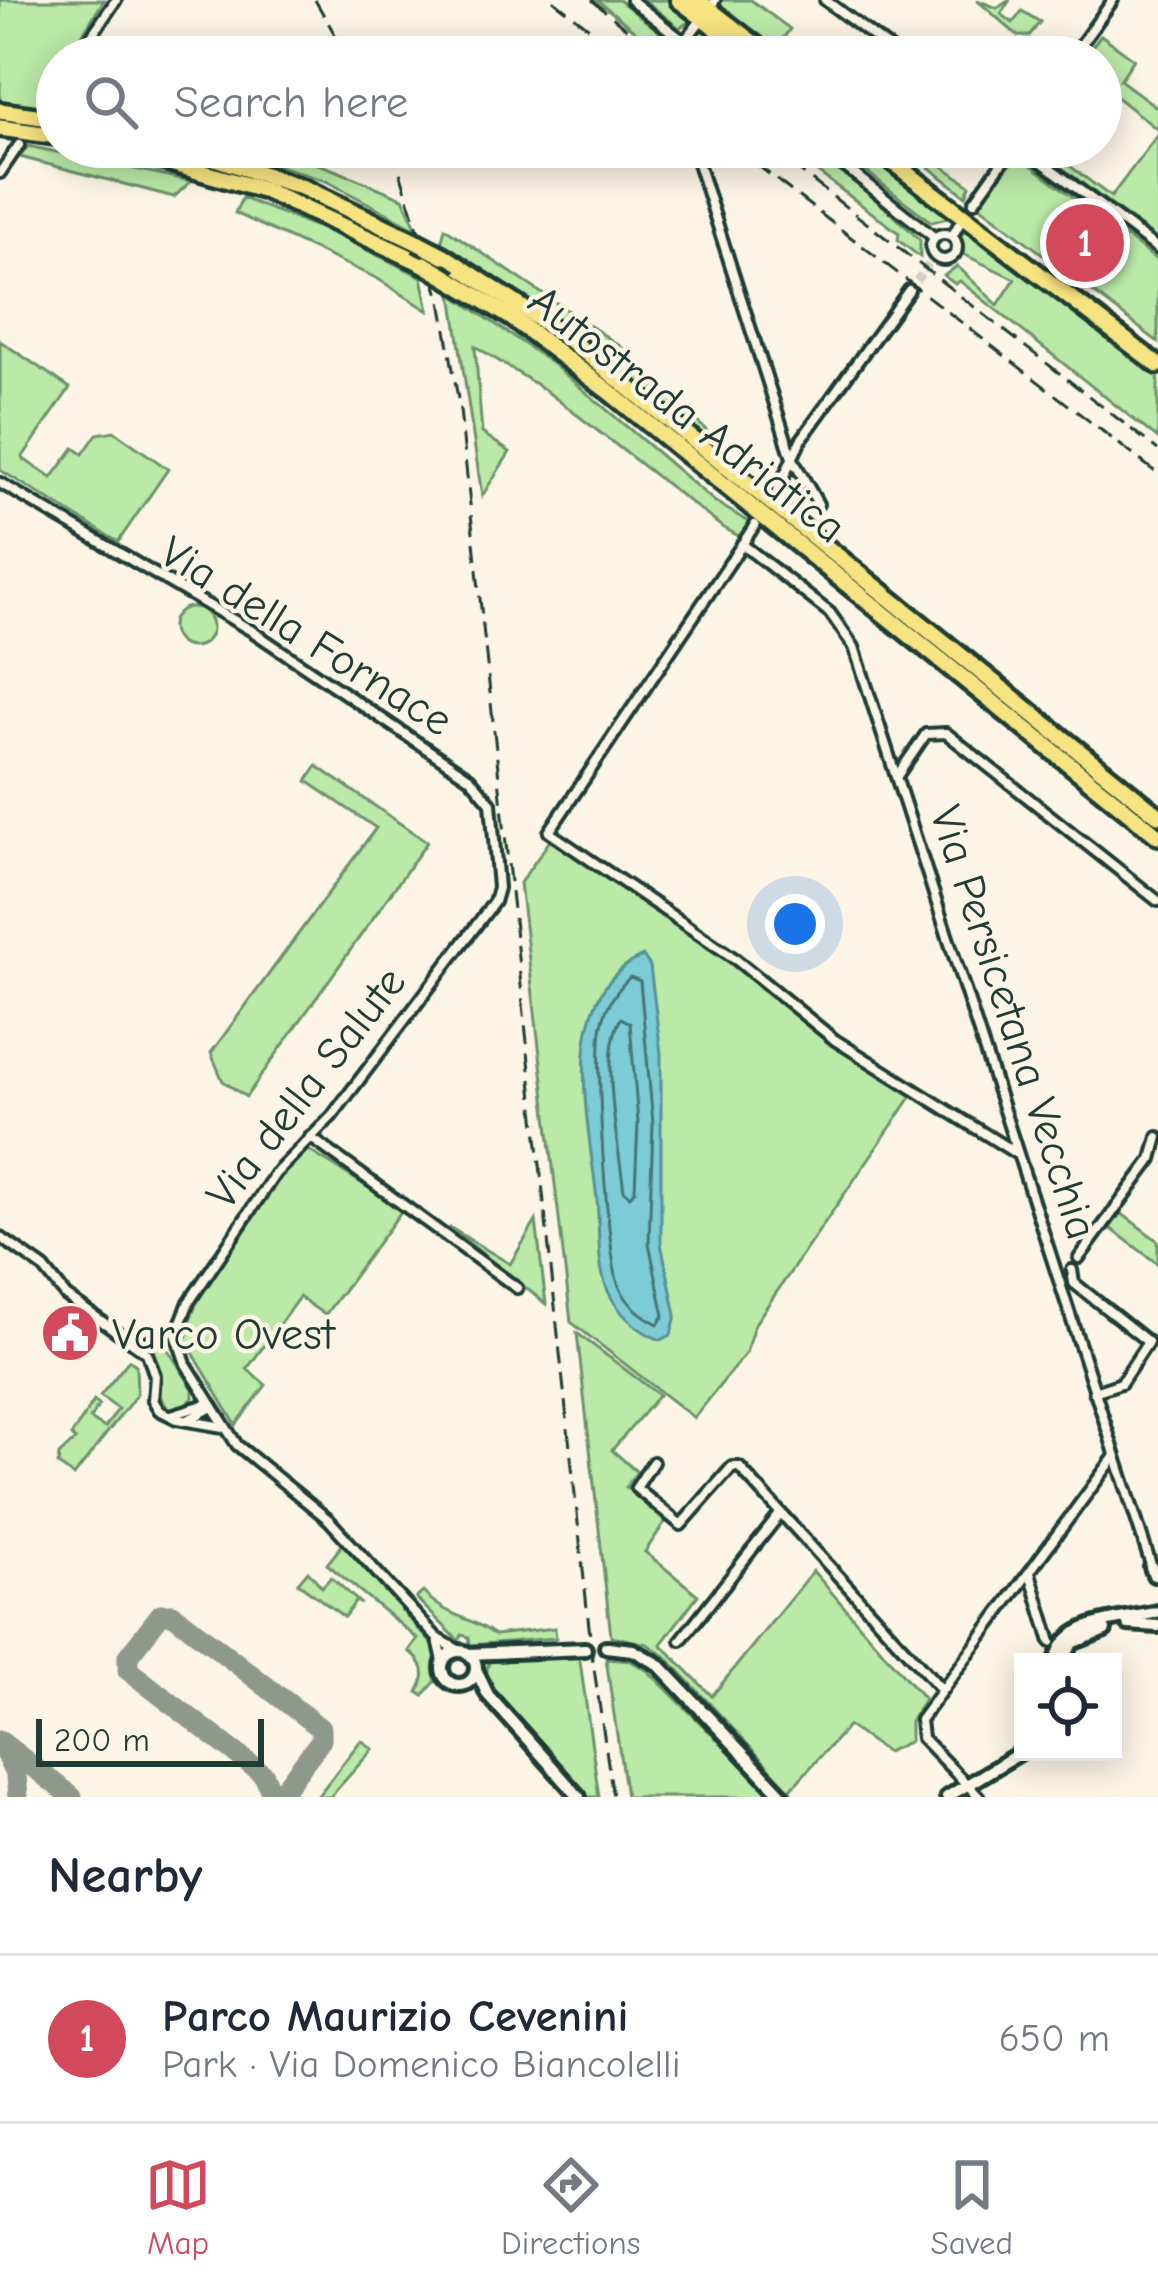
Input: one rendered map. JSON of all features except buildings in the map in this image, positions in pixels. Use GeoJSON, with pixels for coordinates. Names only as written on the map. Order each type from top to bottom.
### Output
{"type":"FeatureCollection","features":[{"type":"Feature","properties":{"kind":"highway"},"geometry":{"type":"LineString","coordinates":[[679,0],[726,36]]}},
{"type":"Feature","properties":{"kind":"highway"},"geometry":{"type":"LineString","coordinates":[[709,1],[748,36]]}},
{"type":"Feature","properties":{"kind":"highway"},"geometry":{"type":"LineString","coordinates":[[0,111],[36,116]]}},
{"type":"Feature","properties":{"kind":"highway"},"geometry":{"type":"LineString","coordinates":[[0,128],[36,133]]}},
{"type":"Feature","properties":{"kind":"highway","name":"Autostrada Adriatica"},"geometry":{"type":"LineString","coordinates":[[188,168],[266,191],[451,280],[608,390],[1158,836]]}},
{"type":"Feature","properties":{"kind":"highway","name":"Autostrada Adriatica"},"geometry":{"type":"LineString","coordinates":[[244,168],[304,188],[444,256],[565,335],[1158,815]]}},
{"type":"Feature","properties":{"kind":"highway"},"geometry":{"type":"LineString","coordinates":[[900,168],[1158,365]]}},
{"type":"Feature","properties":{"kind":"highway"},"geometry":{"type":"LineString","coordinates":[[917,168],[1158,352]]}},
{"type":"Feature","properties":{"kind":"street"},"geometry":{"type":"LineString","coordinates":[[91,36],[116,0]]}},
{"type":"Feature","properties":{"kind":"street"},"geometry":{"type":"LineString","coordinates":[[631,0],[676,36]]}},
{"type":"Feature","properties":{"kind":"street"},"geometry":{"type":"LineString","coordinates":[[825,0],[873,36]]}},
{"type":"Feature","properties":{"kind":"street"},"geometry":{"type":"LineString","coordinates":[[1087,36],[1113,0]]}},
{"type":"Feature","properties":{"kind":"street"},"geometry":{"type":"LineString","coordinates":[[689,36],[698,24]]}},
{"type":"Feature","properties":{"kind":"street"},"geometry":{"type":"LineString","coordinates":[[0,173],[19,145]]}},
{"type":"Feature","properties":{"kind":"street"},"geometry":{"type":"LineString","coordinates":[[700,168],[792,458],[818,504]]}},
{"type":"Feature","properties":{"kind":"street"},"geometry":{"type":"LineString","coordinates":[[847,168],[935,238],[952,237]]}},
{"type":"Feature","properties":{"kind":"street"},"geometry":{"type":"LineString","coordinates":[[974,202],[1001,168]]}},
{"type":"Feature","properties":{"kind":"street"},"geometry":{"type":"LineString","coordinates":[[1047,168],[1158,249]]}},
{"type":"Feature","properties":{"kind":"street"},"geometry":{"type":"LineString","coordinates":[[935,238],[933,260],[954,255],[952,237],[959,224]]}},
{"type":"Feature","properties":{"kind":"street"},"geometry":{"type":"LineString","coordinates":[[777,490],[792,458],[909,290]]}},
{"type":"Feature","properties":{"kind":"street","name":"Via della Fornace"},"geometry":{"type":"LineString","coordinates":[[0,483],[252,631],[479,785],[491,803],[497,896]]}},
{"type":"Feature","properties":{"kind":"street"},"geometry":{"type":"LineString","coordinates":[[754,525],[549,832],[745,966],[850,1051],[1018,1155]]}},
{"type":"Feature","properties":{"kind":"street","name":"Via Persicetana Vecchia"},"geometry":{"type":"LineString","coordinates":[[742,544],[843,628],[891,760],[1155,1574]]}},
{"type":"Feature","properties":{"kind":"street"},"geometry":{"type":"LineString","coordinates":[[896,778],[905,758],[926,734],[937,732],[969,749],[1158,901]]}},
{"type":"Feature","properties":{"kind":"street"},"geometry":{"type":"LineString","coordinates":[[891,760],[905,758]]}},
{"type":"Feature","properties":{"kind":"street","name":"Via della Salute"},"geometry":{"type":"LineString","coordinates":[[177,1328],[275,1174],[332,1116],[497,896]]}},
{"type":"Feature","properties":{"kind":"street"},"geometry":{"type":"LineString","coordinates":[[310,1137],[517,1288]]}},
{"type":"Feature","properties":{"kind":"street"},"geometry":{"type":"LineString","coordinates":[[1062,1279],[1155,1158],[1158,1137]]}},
{"type":"Feature","properties":{"kind":"street"},"geometry":{"type":"LineString","coordinates":[[0,1237],[44,1268],[67,1296],[140,1345],[153,1364],[153,1400],[163,1413],[224,1427]]}},
{"type":"Feature","properties":{"kind":"street"},"geometry":{"type":"LineString","coordinates":[[1055,1261],[1070,1264],[1079,1258]]}},
{"type":"Feature","properties":{"kind":"street"},"geometry":{"type":"LineString","coordinates":[[1072,1270],[1074,1283],[1148,1342],[1120,1383],[1094,1392]]}},
{"type":"Feature","properties":{"kind":"street"},"geometry":{"type":"LineString","coordinates":[[140,1345],[177,1328],[178,1347],[224,1427],[244,1452],[344,1534],[437,1638],[470,1660],[488,1695],[580,1797]]}},
{"type":"Feature","properties":{"kind":"street"},"geometry":{"type":"LineString","coordinates":[[163,1413],[176,1415],[211,1405]]}},
{"type":"Feature","properties":{"kind":"street"},"geometry":{"type":"LineString","coordinates":[[186,1420],[211,1405]]}},
{"type":"Feature","properties":{"kind":"street"},"geometry":{"type":"LineString","coordinates":[[979,1797],[919,1733],[920,1720],[1115,1456]]}},
{"type":"Feature","properties":{"kind":"street"},"geometry":{"type":"LineString","coordinates":[[653,1462],[636,1488],[677,1524],[687,1522],[736,1466],[942,1690]]}},
{"type":"Feature","properties":{"kind":"street"},"geometry":{"type":"LineString","coordinates":[[681,1640],[780,1514]]}},
{"type":"Feature","properties":{"kind":"street"},"geometry":{"type":"LineString","coordinates":[[1030,1571],[1051,1642]]}},
{"type":"Feature","properties":{"kind":"street"},"geometry":{"type":"LineString","coordinates":[[1060,1653],[1061,1643],[1073,1633],[1158,1612]]}},
{"type":"Feature","properties":{"kind":"street"},"geometry":{"type":"LineString","coordinates":[[1065,1653],[1081,1638],[1128,1624],[1158,1626]]}},
{"type":"Feature","properties":{"kind":"street"},"geometry":{"type":"LineString","coordinates":[[437,1638],[448,1681],[488,1695]]}},
{"type":"Feature","properties":{"kind":"street"},"geometry":{"type":"LineString","coordinates":[[606,1646],[633,1650],[658,1664],[784,1797]]}},
{"type":"Feature","properties":{"kind":"street"},"geometry":{"type":"LineString","coordinates":[[442,1661],[585,1648]]}},
{"type":"Feature","properties":{"kind":"street"},"geometry":{"type":"LineString","coordinates":[[465,1684],[470,1660]]}},
{"type":"Feature","properties":{"kind":"street"},"geometry":{"type":"LineString","coordinates":[[947,1797],[1014,1754]]}},
{"type":"Feature","properties":{"kind":"green space"},"geometry":{"type":"Polygon","coordinates":[[[0,0],[104,0],[81,36],[36,36],[36,107],[0,102],[0,0]]]}},
{"type":"Feature","properties":{"kind":"green space"},"geometry":{"type":"Polygon","coordinates":[[[597,0],[619,0],[665,36],[641,36],[597,0]]]}},
{"type":"Feature","properties":{"kind":"green space"},"geometry":{"type":"Polygon","coordinates":[[[644,0],[668,0],[692,20],[679,28],[644,0]]]}},
{"type":"Feature","properties":{"kind":"green space"},"geometry":{"type":"Polygon","coordinates":[[[718,0],[751,0],[790,29],[785,36],[758,36],[716,4],[718,0]]]}},
{"type":"Feature","properties":{"kind":"green space"},"geometry":{"type":"Polygon","coordinates":[[[977,0],[997,8],[1010,0],[1001,14],[1013,23],[1022,11],[1040,22],[1029,36],[1018,36],[977,0]]]}},
{"type":"Feature","properties":{"kind":"green space"},"geometry":{"type":"Polygon","coordinates":[[[1122,50],[1134,59],[1122,77],[1122,50]]]}},
{"type":"Feature","properties":{"kind":"green space"},"geometry":{"type":"Polygon","coordinates":[[[1122,81],[1158,108],[1158,130],[1122,102],[1122,81]]]}},
{"type":"Feature","properties":{"kind":"green space"},"geometry":{"type":"Polygon","coordinates":[[[1158,134],[1158,240],[1062,168],[1073,168],[1111,197],[1158,134]]]}},
{"type":"Feature","properties":{"kind":"green space"},"geometry":{"type":"Polygon","coordinates":[[[28,146],[36,148],[36,161],[20,157],[28,146]]]}},
{"type":"Feature","properties":{"kind":"green space"},"geometry":{"type":"Polygon","coordinates":[[[62,168],[130,168],[191,181],[174,197],[62,168]]]}},
{"type":"Feature","properties":{"kind":"green space"},"geometry":{"type":"Polygon","coordinates":[[[286,168],[330,168],[403,198],[417,229],[326,181],[286,168]]]}},
{"type":"Feature","properties":{"kind":"green space"},"geometry":{"type":"Polygon","coordinates":[[[812,168],[834,168],[874,198],[920,240],[920,257],[898,240],[899,233],[812,168]]]}},
{"type":"Feature","properties":{"kind":"green space"},"geometry":{"type":"Polygon","coordinates":[[[862,168],[887,168],[951,217],[931,222],[862,168]]]}},
{"type":"Feature","properties":{"kind":"green space"},"geometry":{"type":"Polygon","coordinates":[[[930,168],[945,168],[970,185],[966,196],[930,168]]]}},
{"type":"Feature","properties":{"kind":"green space"},"geometry":{"type":"Polygon","coordinates":[[[1007,168],[1035,168],[1158,261],[1158,342],[981,207],[980,201],[1007,168]]]}},
{"type":"Feature","properties":{"kind":"green space"},"geometry":{"type":"Polygon","coordinates":[[[242,198],[332,233],[422,277],[429,311],[378,279],[235,213],[242,198]]]}},
{"type":"Feature","properties":{"kind":"green space"},"geometry":{"type":"Polygon","coordinates":[[[445,228],[620,346],[710,434],[706,438],[537,304],[441,244],[445,228]]]}},
{"type":"Feature","properties":{"kind":"green space"},"geometry":{"type":"Polygon","coordinates":[[[966,229],[1158,375],[1158,439],[960,281],[955,284],[944,276],[957,266],[998,305],[1015,279],[965,255],[960,237],[966,229]]]}},
{"type":"Feature","properties":{"kind":"green space"},"geometry":{"type":"Polygon","coordinates":[[[452,294],[553,364],[714,501],[750,523],[739,536],[722,527],[545,390],[475,346],[482,433],[510,452],[482,496],[452,294]]]}},
{"type":"Feature","properties":{"kind":"green space"},"geometry":{"type":"Polygon","coordinates":[[[0,341],[70,388],[22,458],[52,478],[74,448],[83,454],[97,434],[114,431],[168,469],[118,542],[0,470],[0,341]]]}},
{"type":"Feature","properties":{"kind":"green space"},"geometry":{"type":"Polygon","coordinates":[[[192,607],[206,613],[212,627],[206,641],[192,647],[178,641],[172,627],[178,613],[192,607]]]}},
{"type":"Feature","properties":{"kind":"green space"},"geometry":{"type":"Polygon","coordinates":[[[317,766],[427,842],[246,1097],[223,1081],[211,1053],[376,828],[307,781],[317,766]]]}},
{"type":"Feature","properties":{"kind":"green space"},"geometry":{"type":"Polygon","coordinates":[[[551,839],[729,961],[832,1042],[912,1096],[754,1325],[746,1353],[694,1418],[571,1322],[520,883],[551,839]]]}},
{"type":"Feature","properties":{"kind":"green space"},"geometry":{"type":"Polygon","coordinates":[[[305,1148],[403,1209],[325,1315],[299,1297],[247,1369],[266,1385],[236,1425],[186,1341],[191,1319],[233,1238],[305,1148]]]}},
{"type":"Feature","properties":{"kind":"green space"},"geometry":{"type":"Polygon","coordinates":[[[1121,1213],[1158,1241],[1158,1264],[1110,1228],[1121,1213]]]}},
{"type":"Feature","properties":{"kind":"green space"},"geometry":{"type":"Polygon","coordinates":[[[536,1221],[546,1304],[449,1227],[510,1264],[536,1221]]]}},
{"type":"Feature","properties":{"kind":"green space"},"geometry":{"type":"Polygon","coordinates":[[[577,1333],[659,1395],[612,1450],[637,1472],[626,1487],[665,1522],[645,1552],[698,1595],[661,1644],[712,1696],[813,1571],[924,1699],[910,1722],[910,1741],[886,1752],[848,1726],[790,1790],[666,1657],[647,1644],[611,1636],[577,1333]]]}},
{"type":"Feature","properties":{"kind":"green space"},"geometry":{"type":"Polygon","coordinates":[[[164,1343],[193,1389],[193,1398],[181,1410],[169,1409],[160,1396],[161,1372],[151,1348],[164,1343]]]}},
{"type":"Feature","properties":{"kind":"green space"},"geometry":{"type":"Polygon","coordinates":[[[129,1360],[136,1365],[137,1394],[74,1476],[58,1465],[59,1455],[75,1440],[71,1436],[94,1401],[99,1405],[90,1419],[105,1428],[118,1409],[100,1396],[129,1360]]]}},
{"type":"Feature","properties":{"kind":"green space"},"geometry":{"type":"Polygon","coordinates":[[[343,1544],[440,1653],[439,1677],[423,1696],[418,1692],[423,1669],[409,1651],[418,1639],[327,1564],[343,1544]]]}},
{"type":"Feature","properties":{"kind":"green space"},"geometry":{"type":"Polygon","coordinates":[[[308,1571],[322,1587],[331,1577],[361,1604],[356,1601],[344,1617],[298,1583],[308,1571]]]}},
{"type":"Feature","properties":{"kind":"green space"},"geometry":{"type":"Polygon","coordinates":[[[423,1592],[441,1607],[495,1635],[555,1628],[556,1638],[470,1645],[469,1637],[462,1635],[459,1641],[416,1598],[423,1592]]]}},
{"type":"Feature","properties":{"kind":"green space"},"geometry":{"type":"Polygon","coordinates":[[[579,1654],[599,1797],[586,1797],[484,1683],[489,1662],[579,1654]]]}},
{"type":"Feature","properties":{"kind":"green space"},"geometry":{"type":"Polygon","coordinates":[[[606,1659],[631,1661],[648,1671],[775,1797],[626,1797],[606,1659]]]}},
{"type":"Feature","properties":{"kind":"green space"},"geometry":{"type":"Polygon","coordinates":[[[361,1740],[373,1749],[330,1797],[317,1797],[361,1740]]]}},
{"type":"Feature","properties":{"kind":"water"},"geometry":{"type":"Polygon","coordinates":[[[643,956],[650,966],[661,1053],[661,1243],[676,1315],[671,1335],[661,1340],[623,1314],[604,1281],[585,1100],[588,1030],[598,999],[615,974],[643,956]]]}},
{"type":"Feature","properties":{"kind":"taxiway"},"geometry":{"type":"LineString","coordinates":[[273,1797],[264,1775],[128,1670],[128,1656],[161,1614],[173,1614],[321,1729],[321,1740],[278,1797]]}},
{"type":"Feature","properties":{"kind":"taxiway"},"geometry":{"type":"LineString","coordinates":[[0,1741],[72,1797]]}},
{"type":"Feature","properties":{"kind":"taxiway"},"geometry":{"type":"LineString","coordinates":[[2,1747],[16,1776],[18,1797]]}},
{"type":"Feature","properties":{"kind":"tunnel"},"geometry":{"type":"LineString","coordinates":[[909,290],[929,264]]}},
{"type":"Feature","properties":{"kind":"railway"},"geometry":{"type":"LineString","coordinates":[[315,0],[336,36]]}},
{"type":"Feature","properties":{"kind":"railway"},"geometry":{"type":"LineString","coordinates":[[553,0],[600,36]]}},
{"type":"Feature","properties":{"kind":"railway"},"geometry":{"type":"LineString","coordinates":[[592,0],[635,36]]}},
{"type":"Feature","properties":{"kind":"railway"},"geometry":{"type":"LineString","coordinates":[[399,168],[441,301],[460,410],[592,1655],[613,1797]]}},
{"type":"Feature","properties":{"kind":"railway"},"geometry":{"type":"LineString","coordinates":[[761,168],[1158,474]]}},
{"type":"Feature","properties":{"kind":"railway"},"geometry":{"type":"LineString","coordinates":[[796,168],[1158,450]]}},
{"type":"Feature","properties":{"kind":"place","name":"Parco Maurizio Cevenini"},"geometry":{"type":"Point","coordinates":[1085,243]}},
{"type":"Feature","properties":{"kind":"place","name":"Varco Ovest"},"geometry":{"type":"Point","coordinates":[70,1333]}}]}
